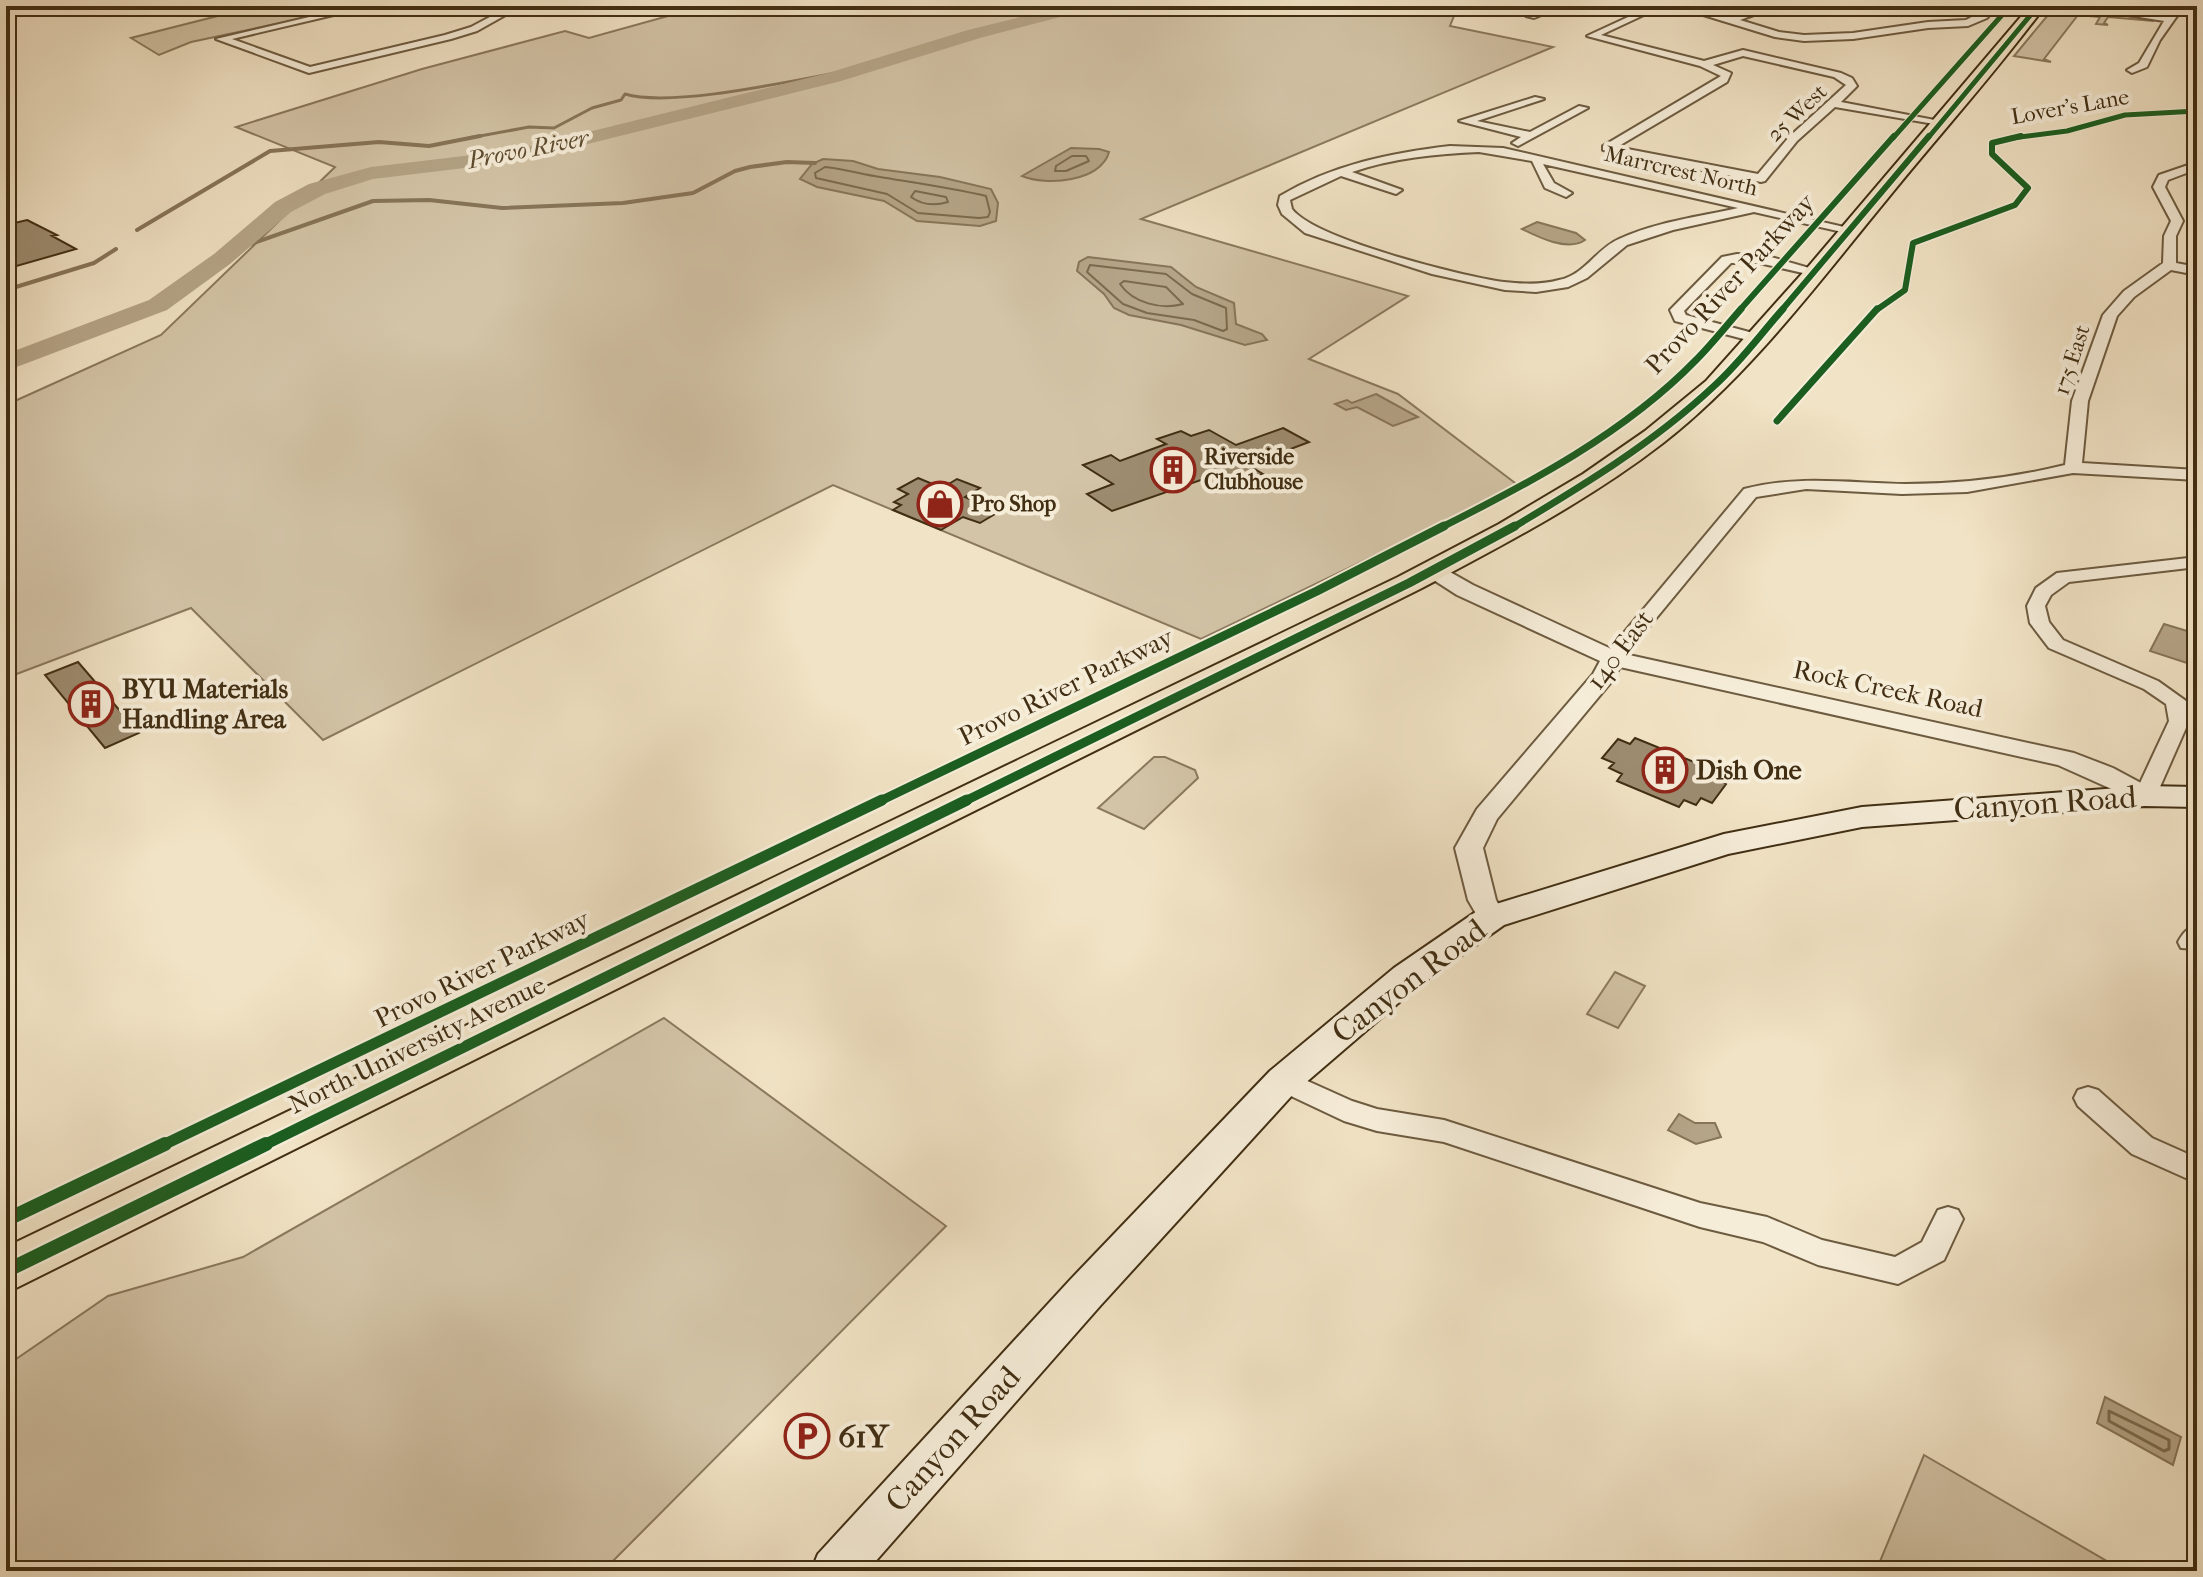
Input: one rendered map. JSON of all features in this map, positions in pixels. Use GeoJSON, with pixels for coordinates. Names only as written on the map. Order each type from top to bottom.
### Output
{"type":"FeatureCollection","features":[{"type":"Feature","properties":{"kind":"highway","name":"North University Avenue"},"geometry":{"type":"LineString","coordinates":[[6,1271],[1434,570],[1553,505],[1624,459],[1715,386],[1816,272],[2038,6]]}},
{"type":"Feature","properties":{"kind":"main road","name":"Canyon Road"},"geometry":{"type":"LineString","coordinates":[[835,1571],[1085,1293],[1283,1081],[1406,977],[1492,917],[1724,844],[1862,817],[2145,796],[2197,797]]}},
{"type":"Feature","properties":{"kind":"street"},"geometry":{"type":"LineString","coordinates":[[368,6],[221,39],[309,70],[448,37],[474,29],[504,9],[518,11]]}},
{"type":"Feature","properties":{"kind":"street"},"geometry":{"type":"LineString","coordinates":[[1531,16],[1560,6]]}},
{"type":"Feature","properties":{"kind":"street"},"geometry":{"type":"LineString","coordinates":[[1731,20],[1774,6]]}},
{"type":"Feature","properties":{"kind":"street"},"geometry":{"type":"LineString","coordinates":[[1694,7],[1789,37],[1842,37],[1968,23],[1984,16],[1988,11],[1984,6]]}},
{"type":"Feature","properties":{"kind":"street"},"geometry":{"type":"LineString","coordinates":[[2075,6],[2171,19]]}},
{"type":"Feature","properties":{"kind":"street"},"geometry":{"type":"LineString","coordinates":[[2132,70],[2143,65],[2180,6]]}},
{"type":"Feature","properties":{"kind":"street"},"geometry":{"type":"LineString","coordinates":[[1656,8],[1592,36],[1704,64]]}},
{"type":"Feature","properties":{"kind":"street","name":"25 West"},"geometry":{"type":"LineString","coordinates":[[1743,53],[1845,78],[1852,86],[1836,104],[1793,139],[1761,178],[1607,148],[1726,78],[1726,73],[1704,64],[1743,53]]}},
{"type":"Feature","properties":{"kind":"street"},"geometry":{"type":"LineString","coordinates":[[1531,136],[1464,121],[1539,99]]}},
{"type":"Feature","properties":{"kind":"street"},"geometry":{"type":"LineString","coordinates":[[1836,104],[1940,122]]}},
{"type":"Feature","properties":{"kind":"street"},"geometry":{"type":"LineString","coordinates":[[1503,151],[1583,108]]}},
{"type":"Feature","properties":{"kind":"street","name":"Marrcrest North"},"geometry":{"type":"LineString","coordinates":[[1753,208],[1618,244],[1591,271],[1565,284],[1542,288],[1476,281],[1309,230],[1289,216],[1283,207],[1284,199],[1339,172],[1446,150],[1503,151],[1851,230]]}},
{"type":"Feature","properties":{"kind":"street"},"geometry":{"type":"LineString","coordinates":[[1541,160],[1537,163],[1549,185],[1566,193]]}},
{"type":"Feature","properties":{"kind":"street"},"geometry":{"type":"LineString","coordinates":[[2197,165],[2163,178],[2159,187],[2177,221],[2170,236],[2172,255],[2169,265],[2197,271]]}},
{"type":"Feature","properties":{"kind":"street"},"geometry":{"type":"LineString","coordinates":[[1339,172],[1396,190]]}},
{"type":"Feature","properties":{"kind":"street"},"geometry":{"type":"LineString","coordinates":[[1759,339],[1691,322],[1680,318],[1677,310],[1727,260],[1749,258],[1816,272]]}},
{"type":"Feature","properties":{"kind":"street","name":"175 East"},"geometry":{"type":"LineString","coordinates":[[2073,468],[2080,401],[2110,315],[2129,294],[2169,265]]}},
{"type":"Feature","properties":{"kind":"street"},"geometry":{"type":"LineString","coordinates":[[2073,468],[2197,475]]}},
{"type":"Feature","properties":{"kind":"street","name":"140 East"},"geometry":{"type":"LineString","coordinates":[[1492,917],[1482,900],[1469,848],[1486,815],[1604,676],[1613,658],[1750,493],[1771,486],[1808,483],[1947,489],[2011,482],[2073,468]]}},
{"type":"Feature","properties":{"kind":"street"},"geometry":{"type":"LineString","coordinates":[[2145,796],[2179,721],[2176,701],[2151,685],[2056,644],[2040,623],[2036,606],[2043,592],[2064,577],[2197,562]]}},
{"type":"Feature","properties":{"kind":"street","name":"Rock Creek Road"},"geometry":{"type":"LineString","coordinates":[[1434,570],[1465,590],[1613,658],[2065,759],[2104,774],[2145,796]]}},
{"type":"Feature","properties":{"kind":"street"},"geometry":{"type":"LineString","coordinates":[[1283,1081],[1344,1110],[1377,1120],[1444,1131],[1700,1215],[1767,1230],[1818,1252],[1898,1271],[1933,1251],[1948,1219]]}},
{"type":"Feature","properties":{"kind":"street"},"geometry":{"type":"LineString","coordinates":[[2088,1098],[2142,1146],[2197,1171]]}},
{"type":"Feature","properties":{"kind":"shaded area"},"geometry":{"type":"Polygon","coordinates":[[[246,6],[360,6],[191,42],[159,55],[131,38],[249,8],[246,6]]]}},
{"type":"Feature","properties":{"kind":"shaded area"},"geometry":{"type":"Polygon","coordinates":[[[704,6],[1458,6],[1450,26],[1553,47],[1141,219],[1408,296],[1309,359],[1398,394],[1519,486],[1201,639],[833,485],[323,740],[191,608],[6,678],[6,405],[161,335],[335,167],[236,127],[422,69],[565,31],[589,38],[704,6]]]}},
{"type":"Feature","properties":{"kind":"shaded area"},"geometry":{"type":"Polygon","coordinates":[[[2068,8],[2154,21],[2108,17],[2104,23],[2108,25],[2096,24],[2100,17],[2078,15],[2044,59],[2051,62],[2014,56],[2053,9],[2068,8]]]}},
{"type":"Feature","properties":{"kind":"shaded area"},"geometry":{"type":"Polygon","coordinates":[[[1154,757],[1165,757],[1195,770],[1198,778],[1144,829],[1098,808],[1154,757]]]}},
{"type":"Feature","properties":{"kind":"shaded area"},"geometry":{"type":"Polygon","coordinates":[[[1615,972],[1645,986],[1618,1028],[1587,1014],[1615,972]]]}},
{"type":"Feature","properties":{"kind":"shaded area"},"geometry":{"type":"Polygon","coordinates":[[[664,1018],[946,1226],[603,1571],[6,1571],[6,1366],[108,1296],[243,1257],[664,1018]]]}},
{"type":"Feature","properties":{"kind":"shaded area"},"geometry":{"type":"Polygon","coordinates":[[[1924,1455],[2124,1571],[1876,1571],[1924,1455]]]}},
{"type":"Feature","properties":{"kind":"water"},"geometry":{"type":"Polygon","coordinates":[[[1071,148],[1109,152],[1095,170],[1072,179],[1045,181],[1022,176],[1071,148]]]}},
{"type":"Feature","properties":{"kind":"water"},"geometry":{"type":"Polygon","coordinates":[[[823,159],[853,161],[878,169],[940,177],[991,189],[998,203],[996,221],[980,226],[917,221],[884,201],[817,187],[800,179],[812,164],[823,159]]]}},
{"type":"Feature","properties":{"kind":"water"},"geometry":{"type":"Polygon","coordinates":[[[1537,222],[1576,233],[1585,240],[1562,244],[1522,229],[1537,222]]]}},
{"type":"Feature","properties":{"kind":"water"},"geometry":{"type":"Polygon","coordinates":[[[1088,257],[1171,267],[1196,287],[1234,303],[1236,324],[1262,334],[1267,340],[1245,345],[1181,325],[1129,315],[1114,308],[1104,294],[1077,271],[1079,262],[1088,257]]]}},
{"type":"Feature","properties":{"kind":"water"},"geometry":{"type":"Polygon","coordinates":[[[1376,394],[1418,417],[1393,426],[1357,407],[1346,410],[1335,404],[1347,400],[1352,403],[1376,394]]]}},
{"type":"Feature","properties":{"kind":"water"},"geometry":{"type":"Polygon","coordinates":[[[2164,624],[2197,634],[2197,644],[2187,663],[2150,651],[2164,624]]]}},
{"type":"Feature","properties":{"kind":"water"},"geometry":{"type":"Polygon","coordinates":[[[1679,1114],[1695,1123],[1715,1123],[1721,1137],[1696,1144],[1668,1130],[1679,1114]]]}},
{"type":"Feature","properties":{"kind":"water"},"geometry":{"type":"Polygon","coordinates":[[[2105,1397],[2181,1437],[2173,1465],[2097,1423],[2105,1397]]]}},
{"type":"Feature","properties":{"kind":"building"},"geometry":{"type":"Polygon","coordinates":[[[27,220],[76,249],[6,269],[6,225],[27,220]]]}},
{"type":"Feature","properties":{"kind":"building","name":"Riverside Clubhouse"},"geometry":{"type":"Polygon","coordinates":[[[1283,428],[1309,442],[1248,465],[1263,474],[1233,486],[1215,475],[1112,511],[1087,494],[1113,484],[1083,465],[1111,455],[1120,461],[1166,444],[1157,439],[1181,431],[1191,436],[1209,430],[1236,445],[1283,428]]]}},
{"type":"Feature","properties":{"kind":"building","name":"Pro Shop"},"geometry":{"type":"Polygon","coordinates":[[[918,478],[942,488],[957,479],[980,488],[965,497],[1000,511],[980,523],[963,517],[941,530],[893,510],[901,505],[894,502],[908,494],[898,489],[918,478]]]}},
{"type":"Feature","properties":{"kind":"building","name":"BYU Materials Handling Area"},"geometry":{"type":"Polygon","coordinates":[[[78,662],[139,733],[105,748],[45,675],[78,662]]]}},
{"type":"Feature","properties":{"kind":"building","name":"Dish One"},"geometry":{"type":"Polygon","coordinates":[[[1635,738],[1721,773],[1716,779],[1726,784],[1712,803],[1701,798],[1696,805],[1684,800],[1679,807],[1617,781],[1622,774],[1609,768],[1614,763],[1602,758],[1618,739],[1630,744],[1635,738]]]}},
{"type":"Feature","properties":{"kind":"waterway","name":"Provo River"},"geometry":{"type":"LineString","coordinates":[[6,363],[158,305],[222,259],[283,207],[317,189],[371,173],[515,156],[834,77],[974,34],[1085,6]]}},
{"type":"Feature","properties":{"kind":"waterway"},"geometry":{"type":"LineString","coordinates":[[469,138],[529,127],[554,128],[592,108],[621,100],[625,94],[647,98],[708,95],[863,68]]}},
{"type":"Feature","properties":{"kind":"waterway"},"geometry":{"type":"LineString","coordinates":[[137,230],[270,151],[379,142],[429,146],[480,136]]}},
{"type":"Feature","properties":{"kind":"waterway"},"geometry":{"type":"LineString","coordinates":[[231,251],[373,201],[429,200],[502,208],[623,203],[693,193],[735,171],[750,167],[787,162],[815,163]]}},
{"type":"Feature","properties":{"kind":"waterway"},"geometry":{"type":"LineString","coordinates":[[6,290],[94,263],[116,249]]}},
{"type":"Feature","properties":{"kind":"cycle path","name":"Provo River Parkway"},"geometry":{"type":"LineString","coordinates":[[6,1220],[1317,591],[1522,487],[1616,426],[1695,361],[2010,6]]}},
{"type":"Feature","properties":{"kind":"cycle path"},"geometry":{"type":"LineString","coordinates":[[6,1271],[1409,583],[1509,530],[1593,480],[1654,437],[1715,386],[1816,272],[2038,6]]}},
{"type":"Feature","properties":{"kind":"cycle path","name":"Lover's Lane"},"geometry":{"type":"LineString","coordinates":[[1777,421],[1877,309],[1905,290],[1913,243],[2015,205],[2023,198],[2028,188],[1992,154],[1992,143],[2067,131],[2125,115],[2197,111]]}},
{"type":"Feature","properties":{"kind":"place","name":"Riverside Clubhouse"},"geometry":{"type":"Point","coordinates":[1173,470]}},
{"type":"Feature","properties":{"kind":"place","name":"Pro Shop"},"geometry":{"type":"Point","coordinates":[940,504]}},
{"type":"Feature","properties":{"kind":"place","name":"BYU Materials Handling Area"},"geometry":{"type":"Point","coordinates":[91,704]}},
{"type":"Feature","properties":{"kind":"place","name":"Dish One"},"geometry":{"type":"Point","coordinates":[1665,770]}},
{"type":"Feature","properties":{"kind":"place","name":"61Y"},"geometry":{"type":"Point","coordinates":[807,1436]}}]}
